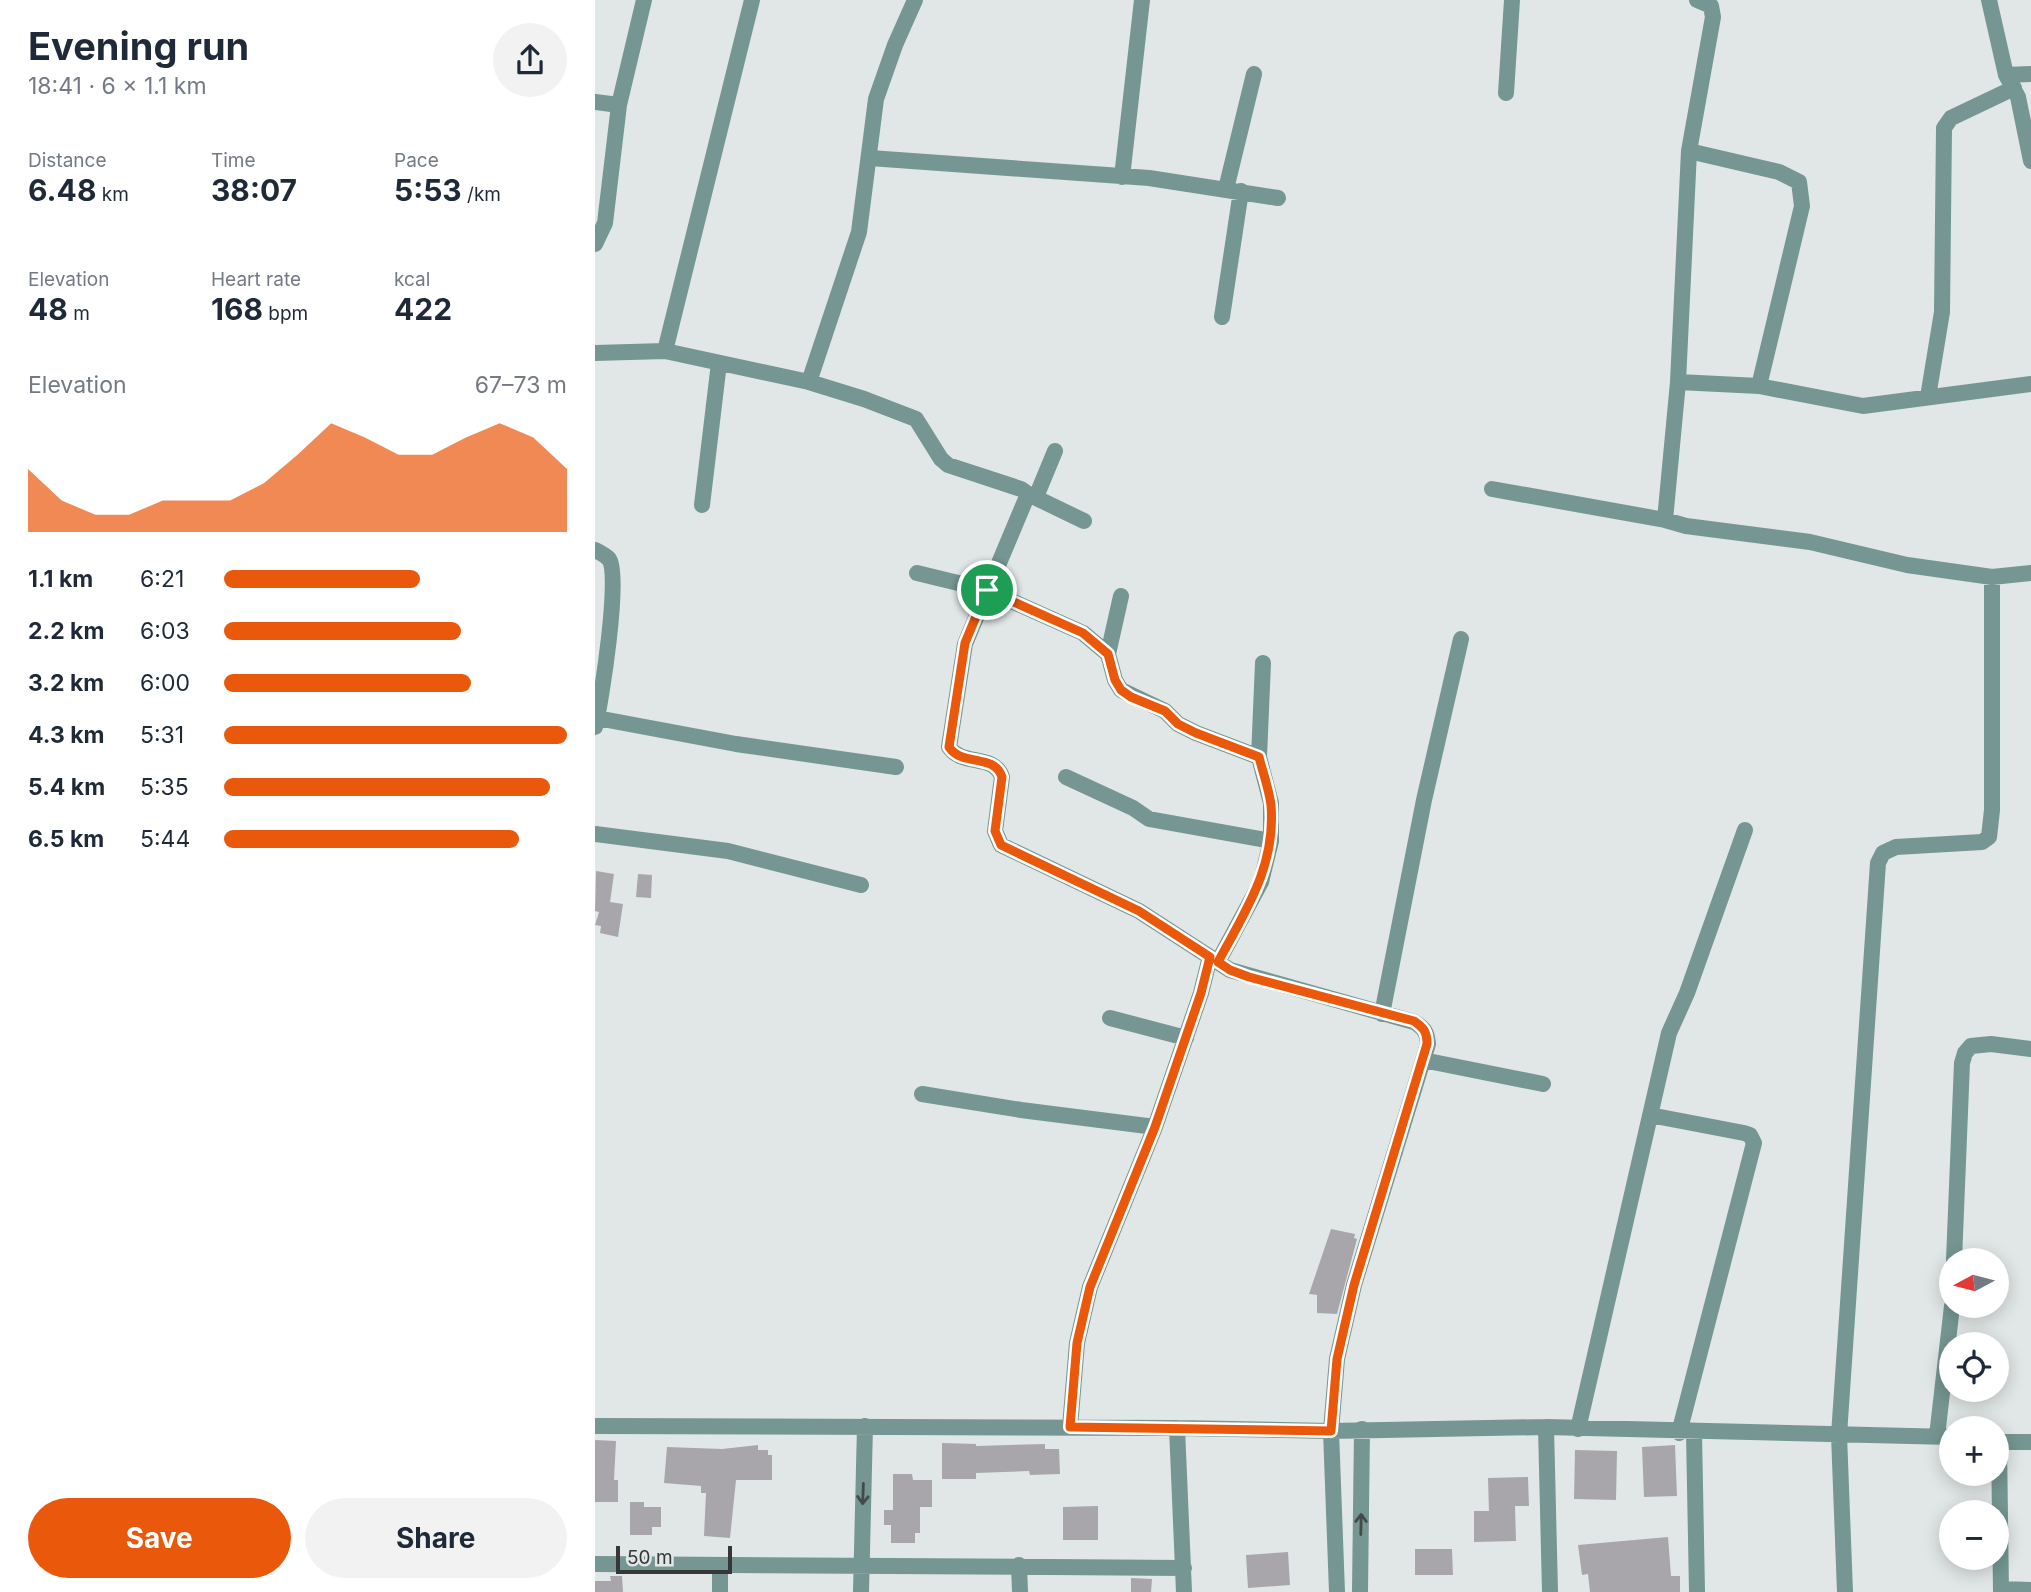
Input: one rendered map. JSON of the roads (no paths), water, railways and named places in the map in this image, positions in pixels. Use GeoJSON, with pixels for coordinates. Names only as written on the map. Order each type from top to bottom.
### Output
{"type":"FeatureCollection","features":[{"type":"Feature","properties":{"kind":"street"},"geometry":{"type":"LineString","coordinates":[[595,244],[605,223],[619,105],[644,0]]}},
{"type":"Feature","properties":{"kind":"street"},"geometry":{"type":"LineString","coordinates":[[665,351],[752,0]]}},
{"type":"Feature","properties":{"kind":"street"},"geometry":{"type":"LineString","coordinates":[[809,382],[859,232],[876,99],[915,0]]}},
{"type":"Feature","properties":{"kind":"street"},"geometry":{"type":"LineString","coordinates":[[1122,177],[1142,0]]}},
{"type":"Feature","properties":{"kind":"street"},"geometry":{"type":"LineString","coordinates":[[1506,93],[1512,0]]}},
{"type":"Feature","properties":{"kind":"street"},"geometry":{"type":"LineString","coordinates":[[1665,520],[1678,382],[1689,151],[1713,17],[1711,6],[1697,0]]}},
{"type":"Feature","properties":{"kind":"street"},"geometry":{"type":"LineString","coordinates":[[1989,0],[2031,161]]}},
{"type":"Feature","properties":{"kind":"street"},"geometry":{"type":"LineString","coordinates":[[1222,317],[1234,190],[1255,74]]}},
{"type":"Feature","properties":{"kind":"street"},"geometry":{"type":"LineString","coordinates":[[1928,397],[1943,304],[1944,128],[1951,118],[2010,81],[2031,74]]}},
{"type":"Feature","properties":{"kind":"street"},"geometry":{"type":"LineString","coordinates":[[595,102],[619,105]]}},
{"type":"Feature","properties":{"kind":"street"},"geometry":{"type":"LineString","coordinates":[[1689,151],[1779,172],[1799,182],[1802,206],[1759,386]]}},
{"type":"Feature","properties":{"kind":"street"},"geometry":{"type":"LineString","coordinates":[[870,159],[1122,177],[1278,198]]}},
{"type":"Feature","properties":{"kind":"street"},"geometry":{"type":"LineString","coordinates":[[595,353],[665,351],[809,382],[864,398],[916,419],[941,459],[948,465],[1021,489],[1084,521]]}},
{"type":"Feature","properties":{"kind":"street"},"geometry":{"type":"LineString","coordinates":[[702,505],[719,363]]}},
{"type":"Feature","properties":{"kind":"street"},"geometry":{"type":"LineString","coordinates":[[1678,382],[1759,386],[1863,406],[2031,384]]}},
{"type":"Feature","properties":{"kind":"street"},"geometry":{"type":"LineString","coordinates":[[1055,451],[987,590],[965,643],[949,747],[958,757],[994,764],[1000,771],[1002,777],[995,831],[1001,845],[1139,911],[1230,970],[1414,1021],[1423,1027],[1427,1035],[1423,1060],[1354,1285],[1337,1359],[1331,1431],[1337,1592]]}},
{"type":"Feature","properties":{"kind":"street"},"geometry":{"type":"LineString","coordinates":[[1492,489],[1686,526],[1810,542],[1907,565],[1992,577],[2031,573]]}},
{"type":"Feature","properties":{"kind":"street"},"geometry":{"type":"LineString","coordinates":[[595,550],[609,560],[613,573],[611,615],[596,723],[895,767]]}},
{"type":"Feature","properties":{"kind":"street"},"geometry":{"type":"LineString","coordinates":[[917,573],[987,590],[1083,633],[1108,654]]}},
{"type":"Feature","properties":{"kind":"street"},"geometry":{"type":"LineString","coordinates":[[1845,1592],[1839,1435],[1878,863],[1883,853],[1896,846],[1982,842],[1989,837],[1992,810],[1992,577]]}},
{"type":"Feature","properties":{"kind":"street"},"geometry":{"type":"LineString","coordinates":[[1121,596],[1108,654],[1115,680],[1121,690],[1165,711],[1178,724],[1196,733],[1259,757]]}},
{"type":"Feature","properties":{"kind":"street"},"geometry":{"type":"LineString","coordinates":[[1382,1014],[1424,800],[1461,639]]}},
{"type":"Feature","properties":{"kind":"street"},"geometry":{"type":"LineString","coordinates":[[1070,1427],[1077,1343],[1090,1287],[1155,1127],[1214,959],[1261,882],[1271,841],[1271,803],[1259,757],[1263,663]]}},
{"type":"Feature","properties":{"kind":"street"},"geometry":{"type":"LineString","coordinates":[[1066,777],[1149,818],[1271,841]]}},
{"type":"Feature","properties":{"kind":"street"},"geometry":{"type":"LineString","coordinates":[[1579,1429],[1669,1033],[1687,993],[1745,830]]}},
{"type":"Feature","properties":{"kind":"street"},"geometry":{"type":"LineString","coordinates":[[595,834],[728,851],[861,885]]}},
{"type":"Feature","properties":{"kind":"street"},"geometry":{"type":"LineString","coordinates":[[1110,1018],[1186,1038]]}},
{"type":"Feature","properties":{"kind":"street"},"geometry":{"type":"LineString","coordinates":[[1954,1248],[1962,1063],[1965,1053],[1971,1046],[1991,1044],[2031,1049]]}},
{"type":"Feature","properties":{"kind":"street"},"geometry":{"type":"LineString","coordinates":[[1423,1060],[1543,1084]]}},
{"type":"Feature","properties":{"kind":"street"},"geometry":{"type":"LineString","coordinates":[[922,1094],[1155,1127]]}},
{"type":"Feature","properties":{"kind":"street"},"geometry":{"type":"LineString","coordinates":[[1650,1115],[1744,1133],[1751,1135],[1754,1143],[1687,1433],[1697,1592]]}},
{"type":"Feature","properties":{"kind":"street"},"geometry":{"type":"LineString","coordinates":[[1945,1416],[1951,1318]]}},
{"type":"Feature","properties":{"kind":"street"},"geometry":{"type":"LineString","coordinates":[[595,1426],[1070,1427],[1331,1431],[1546,1427],[1687,1433],[1939,1437]]}},
{"type":"Feature","properties":{"kind":"street"},"geometry":{"type":"LineString","coordinates":[[861,1592],[865,1426]]}},
{"type":"Feature","properties":{"kind":"street"},"geometry":{"type":"LineString","coordinates":[[1546,1427],[1550,1592]]}},
{"type":"Feature","properties":{"kind":"street"},"geometry":{"type":"LineString","coordinates":[[1177,1428],[1184,1592]]}},
{"type":"Feature","properties":{"kind":"street"},"geometry":{"type":"LineString","coordinates":[[1360,1592],[1363,1429]]}},
{"type":"Feature","properties":{"kind":"street"},"geometry":{"type":"LineString","coordinates":[[2009,1442],[2031,1442]]}},
{"type":"Feature","properties":{"kind":"street"},"geometry":{"type":"LineString","coordinates":[[1999,1486],[2001,1591],[2031,1590]]}},
{"type":"Feature","properties":{"kind":"street"},"geometry":{"type":"LineString","coordinates":[[595,1564],[1184,1567]]}},
{"type":"Feature","properties":{"kind":"street"},"geometry":{"type":"LineString","coordinates":[[720,1565],[720,1592]]}},
{"type":"Feature","properties":{"kind":"street"},"geometry":{"type":"LineString","coordinates":[[1019,1565],[1020,1592]]}}]}
